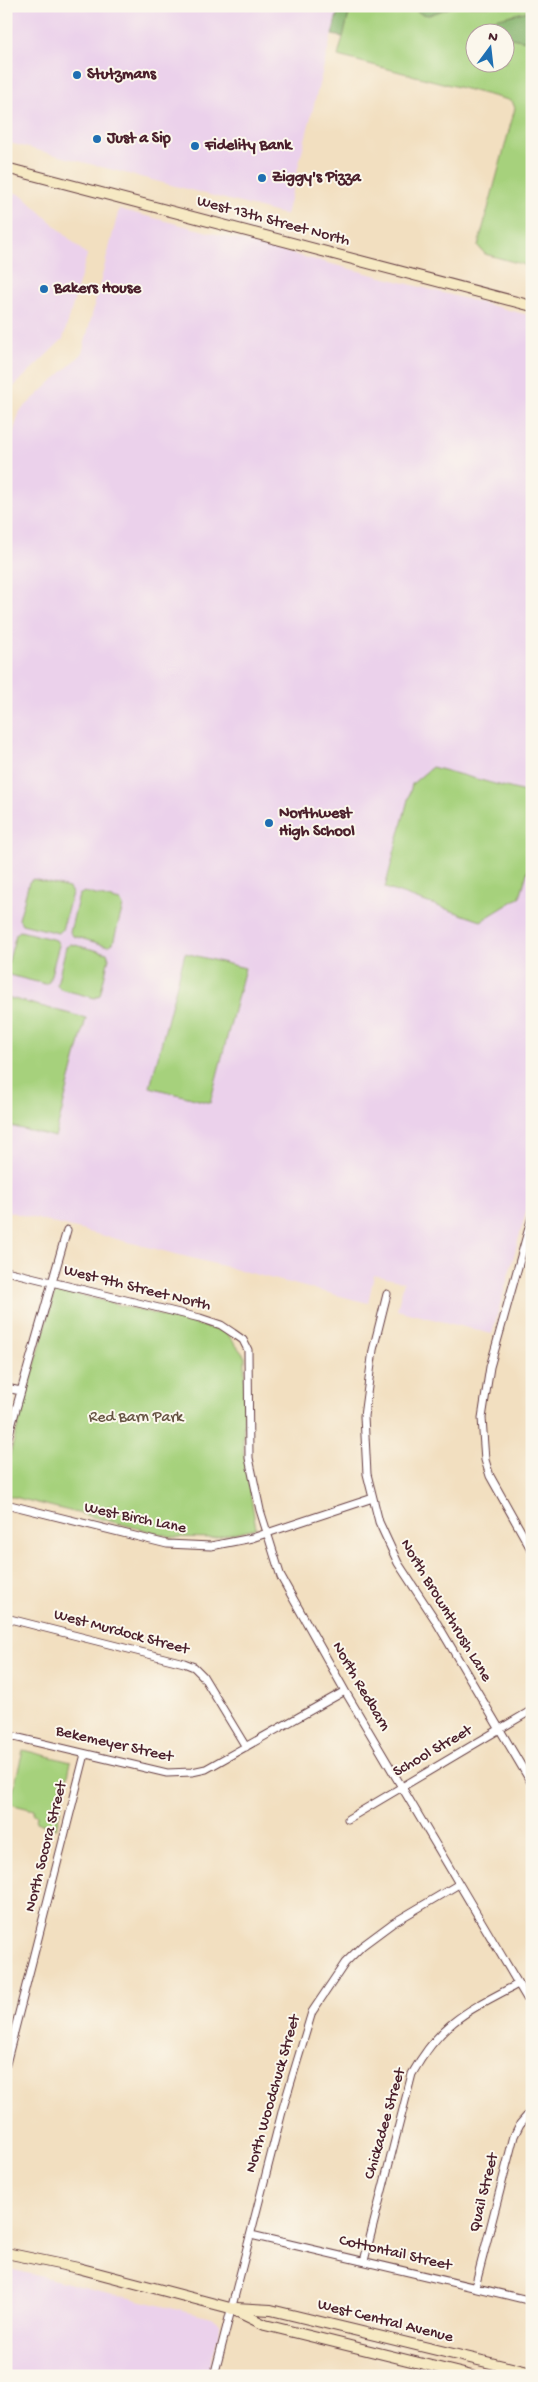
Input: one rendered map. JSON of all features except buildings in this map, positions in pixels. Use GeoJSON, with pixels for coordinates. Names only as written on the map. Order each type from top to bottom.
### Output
{"type":"FeatureCollection","features":[{"type":"Feature","properties":{"kind":"main road","name":"West 13th Street North"},"geometry":{"type":"LineString","coordinates":[[6,168],[532,306]]}},
{"type":"Feature","properties":{"kind":"main road","name":"West Central Avenue"},"geometry":{"type":"LineString","coordinates":[[6,2253],[78,2268],[230,2308],[265,2325],[472,2376]]}},
{"type":"Feature","properties":{"kind":"main road","name":"West Central Avenue"},"geometry":{"type":"LineString","coordinates":[[230,2308],[272,2310],[532,2373]]}},
{"type":"Feature","properties":{"kind":"street"},"geometry":{"type":"LineString","coordinates":[[532,1218],[490,1367],[482,1418],[485,1460],[490,1476],[532,1551]]}},
{"type":"Feature","properties":{"kind":"street"},"geometry":{"type":"LineString","coordinates":[[6,1444],[66,1230]]}},
{"type":"Feature","properties":{"kind":"street","name":"West 9th Street North"},"geometry":{"type":"LineString","coordinates":[[6,1271],[221,1325],[243,1340],[248,1352]]}},
{"type":"Feature","properties":{"kind":"street","name":"North Brownthrush Lane"},"geometry":{"type":"LineString","coordinates":[[387,1294],[373,1350],[364,1416],[367,1474],[379,1522],[398,1563],[434,1618],[532,1784]]}},
{"type":"Feature","properties":{"kind":"street","name":"North Redbarn"},"geometry":{"type":"LineString","coordinates":[[248,1352],[250,1458],[254,1484],[266,1533],[282,1577],[345,1690],[532,2007]]}},
{"type":"Feature","properties":{"kind":"street"},"geometry":{"type":"LineString","coordinates":[[6,1388],[21,1391]]}},
{"type":"Feature","properties":{"kind":"street","name":"West Birch Lane"},"geometry":{"type":"LineString","coordinates":[[6,1504],[167,1544],[210,1546],[266,1533],[373,1498]]}},
{"type":"Feature","properties":{"kind":"street","name":"West Murdock Street"},"geometry":{"type":"LineString","coordinates":[[6,1618],[165,1657],[194,1667],[210,1687],[246,1747]]}},
{"type":"Feature","properties":{"kind":"street","name":"Bekemeyer Street"},"geometry":{"type":"LineString","coordinates":[[6,1735],[180,1774],[206,1769],[345,1690]]}},
{"type":"Feature","properties":{"kind":"street","name":"School Street"},"geometry":{"type":"LineString","coordinates":[[348,1819],[532,1710]]}},
{"type":"Feature","properties":{"kind":"street","name":"North Socora Street"},"geometry":{"type":"LineString","coordinates":[[6,2064],[85,1754]]}},
{"type":"Feature","properties":{"kind":"street","name":"North Woodchuck Street"},"geometry":{"type":"LineString","coordinates":[[214,2376],[283,2108],[312,2012],[340,1970],[362,1946],[393,1923],[459,1884]]}},
{"type":"Feature","properties":{"kind":"street","name":"Chickadee Street"},"geometry":{"type":"LineString","coordinates":[[364,2260],[412,2074],[426,2049],[440,2032],[466,2012],[518,1984]]}},
{"type":"Feature","properties":{"kind":"street","name":"Quail Street"},"geometry":{"type":"LineString","coordinates":[[475,2287],[514,2136],[520,2124],[532,2110]]}},
{"type":"Feature","properties":{"kind":"street","name":"Cottontail Street"},"geometry":{"type":"LineString","coordinates":[[251,2235],[364,2260],[532,2301]]}},
{"type":"Feature","properties":{"kind":"shaded area"},"geometry":{"type":"Polygon","coordinates":[[[6,6],[339,6],[286,215],[6,142],[6,6]]]}},
{"type":"Feature","properties":{"kind":"shaded area"},"geometry":{"type":"Polygon","coordinates":[[[6,190],[22,195],[87,255],[63,339],[7,393],[6,190]]]}},
{"type":"Feature","properties":{"kind":"shaded area","name":"Northwest High School"},"geometry":{"type":"Polygon","coordinates":[[[119,209],[532,316],[532,1191],[492,1334],[397,1310],[404,1282],[374,1275],[368,1303],[6,1211],[6,455],[20,411],[82,354],[119,209]]]}},
{"type":"Feature","properties":{"kind":"shaded area"},"geometry":{"type":"Polygon","coordinates":[[[6,2268],[212,2318],[219,2323],[220,2330],[207,2376],[6,2376],[6,2268]]]}},
{"type":"Feature","properties":{"kind":"green space"},"geometry":{"type":"Polygon","coordinates":[[[339,6],[351,6],[343,37],[332,35],[339,6]]]}},
{"type":"Feature","properties":{"kind":"green space"},"geometry":{"type":"Polygon","coordinates":[[[351,6],[411,6],[429,15],[454,6],[532,6],[532,10],[486,22],[466,22],[466,72],[516,72],[516,39],[532,42],[532,267],[485,254],[478,246],[515,108],[512,101],[338,56],[351,6]]]}},
{"type":"Feature","properties":{"kind":"green space"},"geometry":{"type":"Polygon","coordinates":[[[411,6],[454,6],[429,15],[421,14],[411,6]]]}},
{"type":"Feature","properties":{"kind":"green space"},"geometry":{"type":"Polygon","coordinates":[[[532,10],[532,42],[516,39],[516,22],[483,22],[532,10]]]}},
{"type":"Feature","properties":{"kind":"green space"},"geometry":{"type":"Polygon","coordinates":[[[432,767],[532,794],[532,856],[520,897],[481,921],[385,888],[412,784],[432,767]]]}},
{"type":"Feature","properties":{"kind":"green space"},"geometry":{"type":"Polygon","coordinates":[[[33,879],[69,888],[72,893],[62,930],[58,933],[22,924],[19,919],[29,882],[33,879]]]}},
{"type":"Feature","properties":{"kind":"green space"},"geometry":{"type":"Polygon","coordinates":[[[84,892],[120,901],[123,906],[113,943],[108,946],[73,936],[70,932],[79,895],[84,892]]]}},
{"type":"Feature","properties":{"kind":"green space"},"geometry":{"type":"Polygon","coordinates":[[[20,931],[56,940],[59,945],[49,982],[45,984],[9,975],[6,971],[16,934],[20,931]]]}},
{"type":"Feature","properties":{"kind":"green space"},"geometry":{"type":"Polygon","coordinates":[[[71,944],[107,953],[109,958],[100,995],[95,998],[60,989],[57,984],[66,947],[71,944]]]}},
{"type":"Feature","properties":{"kind":"green space"},"geometry":{"type":"Polygon","coordinates":[[[185,953],[245,968],[210,1103],[150,1087],[185,953]]]}},
{"type":"Feature","properties":{"kind":"green space"},"geometry":{"type":"Polygon","coordinates":[[[6,997],[86,1018],[55,1137],[6,1125],[6,997]]]}},
{"type":"Feature","properties":{"kind":"green space","name":"Red Barn Park"},"geometry":{"type":"Polygon","coordinates":[[[56,1289],[226,1332],[245,1357],[243,1448],[256,1528],[212,1538],[173,1537],[6,1495],[6,1469],[56,1289]]]}},
{"type":"Feature","properties":{"kind":"green space"},"geometry":{"type":"Polygon","coordinates":[[[23,1750],[71,1762],[56,1829],[36,1822],[37,1815],[33,1814],[34,1810],[10,1804],[23,1750]]]}},
{"type":"Feature","properties":{"kind":"place","name":"Stutzmans"},"geometry":{"type":"Point","coordinates":[77,75]}},
{"type":"Feature","properties":{"kind":"place","name":"Just a Sip"},"geometry":{"type":"Point","coordinates":[97,139]}},
{"type":"Feature","properties":{"kind":"place","name":"Fidelity Bank"},"geometry":{"type":"Point","coordinates":[195,146]}},
{"type":"Feature","properties":{"kind":"place","name":"Ziggy's Pizza"},"geometry":{"type":"Point","coordinates":[262,178]}},
{"type":"Feature","properties":{"kind":"place","name":"Bakers House"},"geometry":{"type":"Point","coordinates":[44,289]}},
{"type":"Feature","properties":{"kind":"place","name":"Northwest High School"},"geometry":{"type":"Point","coordinates":[269,823]}}]}
